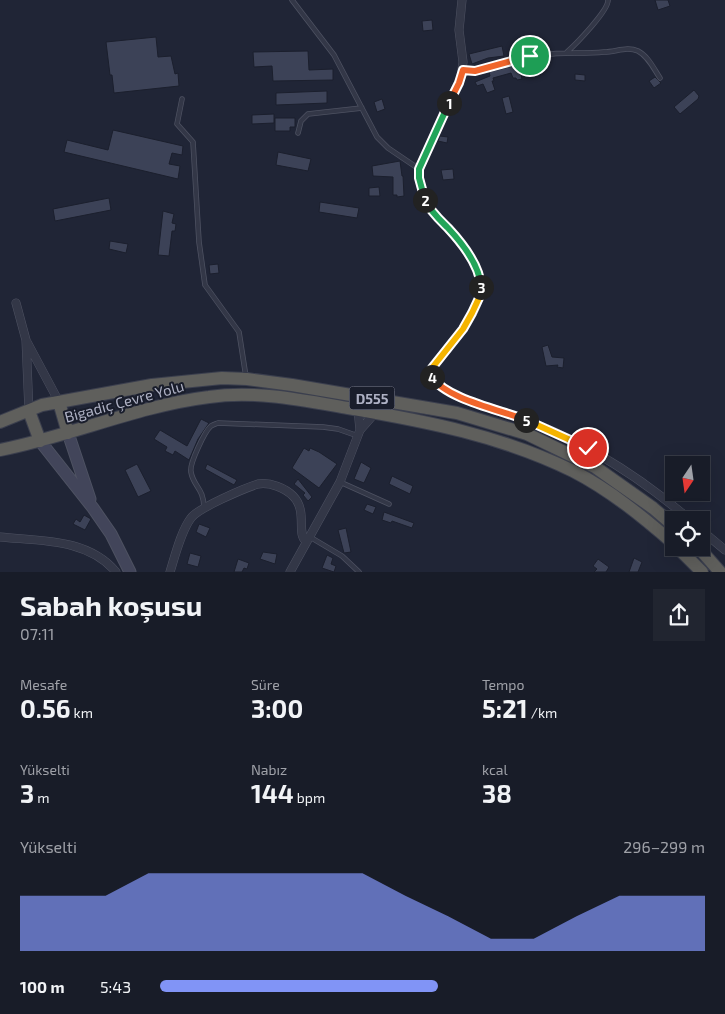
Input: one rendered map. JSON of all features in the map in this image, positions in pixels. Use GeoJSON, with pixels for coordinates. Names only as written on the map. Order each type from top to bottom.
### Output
{"type":"FeatureCollection","features":[{"type":"Feature","properties":{"kind":"highway","name":"Bigadiç Çevre Yolu"},"geometry":{"type":"LineString","coordinates":[[0,422],[42,405],[152,385],[222,378],[292,384],[457,413],[527,434],[595,467],[665,518]]}},
{"type":"Feature","properties":{"kind":"highway","name":"Bigadiç Çevre Yolu"},"geometry":{"type":"LineString","coordinates":[[0,450],[40,441],[173,402],[212,396],[246,394],[292,398],[448,427],[528,451],[574,472],[606,491],[645,519],[665,536]]}},
{"type":"Feature","properties":{"kind":"highway"},"geometry":{"type":"LineString","coordinates":[[59,402],[68,433]]}},
{"type":"Feature","properties":{"kind":"highway"},"geometry":{"type":"LineString","coordinates":[[29,411],[40,441]]}},
{"type":"Feature","properties":{"kind":"highway"},"geometry":{"type":"LineString","coordinates":[[686,556],[702,572]]}},
{"type":"Feature","properties":{"kind":"highway"},"geometry":{"type":"LineString","coordinates":[[705,556],[720,572]]}},
{"type":"Feature","properties":{"kind":"main road"},"geometry":{"type":"LineString","coordinates":[[68,433],[93,508]]}},
{"type":"Feature","properties":{"kind":"main road"},"geometry":{"type":"LineString","coordinates":[[40,441],[93,508],[110,534],[130,572]]}},
{"type":"Feature","properties":{"kind":"street"},"geometry":{"type":"LineString","coordinates":[[462,0],[459,30],[463,70],[459,83],[419,169],[419,178],[427,205],[459,241],[476,270],[480,282],[479,298],[463,329],[432,368],[433,379],[458,396],[542,426],[588,448],[638,478],[679,511]]}},
{"type":"Feature","properties":{"kind":"street"},"geometry":{"type":"LineString","coordinates":[[16,303],[26,340],[29,411]]}},
{"type":"Feature","properties":{"kind":"street"},"geometry":{"type":"LineString","coordinates":[[26,340],[59,402]]}},
{"type":"Feature","properties":{"kind":"street"},"geometry":{"type":"LineString","coordinates":[[358,409],[359,433]]}},
{"type":"Feature","properties":{"kind":"street"},"geometry":{"type":"LineString","coordinates":[[290,572],[340,482],[359,433],[375,413]]}},
{"type":"Feature","properties":{"kind":"street"},"geometry":{"type":"LineString","coordinates":[[172,571],[188,522],[197,512],[259,484],[278,486],[293,496],[300,505],[302,512],[302,536],[308,539]]}},
{"type":"Feature","properties":{"kind":"street"},"geometry":{"type":"LineString","coordinates":[[0,538],[70,544],[96,555],[112,566],[116,572]]}},
{"type":"Feature","properties":{"kind":"street"},"geometry":{"type":"LineString","coordinates":[[710,538],[725,550]]}},
{"type":"Feature","properties":{"kind":"lane"},"geometry":{"type":"LineString","coordinates":[[292,0],[334,55],[374,132],[383,143],[419,169]]}},
{"type":"Feature","properties":{"kind":"lane"},"geometry":{"type":"LineString","coordinates":[[567,52],[580,40],[607,7],[608,0]]}},
{"type":"Feature","properties":{"kind":"lane"},"geometry":{"type":"LineString","coordinates":[[463,70],[475,71],[530,56],[567,52],[599,53],[632,49],[645,56],[660,78]]}},
{"type":"Feature","properties":{"kind":"lane"},"geometry":{"type":"LineString","coordinates":[[182,100],[177,124],[193,142],[199,242],[205,285],[239,332],[247,379]]}},
{"type":"Feature","properties":{"kind":"lane"},"geometry":{"type":"LineString","coordinates":[[298,133],[302,121],[308,114],[362,108]]}},
{"type":"Feature","properties":{"kind":"lane"},"geometry":{"type":"LineString","coordinates":[[204,508],[202,492],[191,474],[190,466],[207,431],[213,424],[323,427],[359,433]]}},
{"type":"Feature","properties":{"kind":"lane"},"geometry":{"type":"LineString","coordinates":[[340,482],[389,504]]}},
{"type":"Feature","properties":{"kind":"lane"},"geometry":{"type":"LineString","coordinates":[[308,539],[342,556],[359,572]]}},
{"type":"Feature","properties":{"kind":"building"},"geometry":{"type":"Polygon","coordinates":[[[655,0],[668,0],[670,6],[658,10],[655,0]]]}},
{"type":"Feature","properties":{"kind":"building"},"geometry":{"type":"Polygon","coordinates":[[[432,20],[433,30],[423,31],[422,21],[432,20]]]}},
{"type":"Feature","properties":{"kind":"building"},"geometry":{"type":"Polygon","coordinates":[[[156,37],[158,57],[171,56],[175,74],[178,73],[179,86],[114,93],[106,42],[156,37]]]}},
{"type":"Feature","properties":{"kind":"building"},"geometry":{"type":"Polygon","coordinates":[[[502,46],[504,56],[488,58],[472,64],[469,54],[502,46]]]}},
{"type":"Feature","properties":{"kind":"building"},"geometry":{"type":"Polygon","coordinates":[[[308,51],[309,70],[333,69],[333,80],[273,81],[272,66],[254,67],[253,52],[308,51]]]}},
{"type":"Feature","properties":{"kind":"building"},"geometry":{"type":"Polygon","coordinates":[[[513,66],[514,68],[519,67],[522,79],[517,80],[513,78],[511,73],[493,78],[495,90],[487,93],[483,84],[477,86],[475,82],[490,76],[489,72],[513,66]]]}},
{"type":"Feature","properties":{"kind":"building"},"geometry":{"type":"Polygon","coordinates":[[[575,74],[585,75],[585,81],[575,80],[575,74]]]}},
{"type":"Feature","properties":{"kind":"building"},"geometry":{"type":"Polygon","coordinates":[[[655,77],[661,83],[654,88],[649,81],[655,77]]]}},
{"type":"Feature","properties":{"kind":"building"},"geometry":{"type":"Polygon","coordinates":[[[694,90],[699,96],[698,99],[680,114],[674,107],[694,90]]]}},
{"type":"Feature","properties":{"kind":"building"},"geometry":{"type":"Polygon","coordinates":[[[327,91],[327,103],[276,105],[276,93],[327,91]]]}},
{"type":"Feature","properties":{"kind":"building"},"geometry":{"type":"Polygon","coordinates":[[[509,96],[513,112],[506,114],[502,98],[509,96]]]}},
{"type":"Feature","properties":{"kind":"building"},"geometry":{"type":"Polygon","coordinates":[[[382,99],[385,109],[377,112],[374,102],[382,99]]]}},
{"type":"Feature","properties":{"kind":"building"},"geometry":{"type":"Polygon","coordinates":[[[274,114],[274,123],[252,124],[252,115],[274,114]]]}},
{"type":"Feature","properties":{"kind":"building"},"geometry":{"type":"Polygon","coordinates":[[[275,118],[295,118],[295,127],[290,127],[290,131],[275,131],[275,118]]]}},
{"type":"Feature","properties":{"kind":"building"},"geometry":{"type":"Polygon","coordinates":[[[113,130],[183,146],[182,155],[172,153],[169,164],[180,166],[178,179],[64,152],[67,140],[108,150],[113,130]]]}},
{"type":"Feature","properties":{"kind":"building"},"geometry":{"type":"Polygon","coordinates":[[[440,136],[448,137],[447,143],[438,141],[440,136]]]}},
{"type":"Feature","properties":{"kind":"building"},"geometry":{"type":"Polygon","coordinates":[[[278,152],[311,159],[308,171],[276,165],[278,152]]]}},
{"type":"Feature","properties":{"kind":"building"},"geometry":{"type":"Polygon","coordinates":[[[400,161],[404,196],[397,197],[397,195],[393,195],[393,177],[373,176],[372,166],[400,161]]]}},
{"type":"Feature","properties":{"kind":"building"},"geometry":{"type":"Polygon","coordinates":[[[453,169],[454,179],[443,180],[441,170],[453,169]]]}},
{"type":"Feature","properties":{"kind":"building"},"geometry":{"type":"Polygon","coordinates":[[[379,187],[380,196],[369,196],[369,188],[379,187]]]}},
{"type":"Feature","properties":{"kind":"building"},"geometry":{"type":"Polygon","coordinates":[[[109,198],[111,210],[55,221],[53,209],[109,198]]]}},
{"type":"Feature","properties":{"kind":"building"},"geometry":{"type":"Polygon","coordinates":[[[320,202],[359,208],[357,218],[319,212],[320,202]]]}},
{"type":"Feature","properties":{"kind":"building"},"geometry":{"type":"Polygon","coordinates":[[[163,211],[174,214],[172,223],[176,224],[175,231],[172,231],[169,256],[158,255],[163,211]]]}},
{"type":"Feature","properties":{"kind":"building"},"geometry":{"type":"Polygon","coordinates":[[[110,241],[128,244],[126,253],[109,249],[110,241]]]}},
{"type":"Feature","properties":{"kind":"building"},"geometry":{"type":"Polygon","coordinates":[[[218,264],[219,273],[210,274],[209,265],[218,264]]]}},
{"type":"Feature","properties":{"kind":"building"},"geometry":{"type":"Polygon","coordinates":[[[548,345],[552,357],[564,358],[563,368],[557,367],[558,365],[546,366],[542,347],[548,345]]]}},
{"type":"Feature","properties":{"kind":"building"},"geometry":{"type":"Polygon","coordinates":[[[201,419],[209,423],[198,439],[189,460],[175,451],[173,455],[165,451],[167,447],[154,439],[160,430],[187,446],[201,419]]]}},
{"type":"Feature","properties":{"kind":"building"},"geometry":{"type":"Polygon","coordinates":[[[304,448],[309,451],[310,448],[319,452],[337,464],[319,488],[292,468],[304,448]]]}},
{"type":"Feature","properties":{"kind":"building"},"geometry":{"type":"Polygon","coordinates":[[[361,462],[371,468],[364,483],[354,479],[361,462]]]}},
{"type":"Feature","properties":{"kind":"building"},"geometry":{"type":"Polygon","coordinates":[[[137,464],[151,491],[138,497],[125,470],[137,464]]]}},
{"type":"Feature","properties":{"kind":"building"},"geometry":{"type":"Polygon","coordinates":[[[207,464],[237,480],[234,485],[205,469],[207,464]]]}},
{"type":"Feature","properties":{"kind":"building"},"geometry":{"type":"Polygon","coordinates":[[[392,476],[413,486],[410,494],[389,484],[392,476]]]}},
{"type":"Feature","properties":{"kind":"building"},"geometry":{"type":"Polygon","coordinates":[[[298,479],[312,497],[308,501],[303,495],[305,493],[294,484],[298,479]]]}},
{"type":"Feature","properties":{"kind":"building"},"geometry":{"type":"Polygon","coordinates":[[[367,504],[376,507],[373,514],[364,510],[367,504]]]}},
{"type":"Feature","properties":{"kind":"building"},"geometry":{"type":"Polygon","coordinates":[[[384,512],[414,523],[412,528],[392,521],[391,523],[382,520],[384,512]]]}},
{"type":"Feature","properties":{"kind":"building"},"geometry":{"type":"Polygon","coordinates":[[[84,515],[91,519],[85,530],[73,524],[76,519],[80,522],[84,515]]]}},
{"type":"Feature","properties":{"kind":"building"},"geometry":{"type":"Polygon","coordinates":[[[199,524],[210,528],[206,537],[196,532],[199,524]]]}},
{"type":"Feature","properties":{"kind":"building"},"geometry":{"type":"Polygon","coordinates":[[[346,528],[351,552],[344,553],[338,530],[346,528]]]}},
{"type":"Feature","properties":{"kind":"building"},"geometry":{"type":"Polygon","coordinates":[[[263,552],[277,554],[275,564],[260,559],[263,552]]]}},
{"type":"Feature","properties":{"kind":"building"},"geometry":{"type":"Polygon","coordinates":[[[190,553],[201,556],[198,567],[187,564],[190,553]]]}},
{"type":"Feature","properties":{"kind":"building"},"geometry":{"type":"Polygon","coordinates":[[[327,555],[333,558],[331,564],[336,566],[334,572],[322,568],[327,555]]]}},
{"type":"Feature","properties":{"kind":"building"},"geometry":{"type":"Polygon","coordinates":[[[634,558],[642,562],[638,572],[629,572],[634,558]]]}},
{"type":"Feature","properties":{"kind":"building"},"geometry":{"type":"Polygon","coordinates":[[[238,559],[249,563],[247,569],[244,568],[242,572],[234,572],[238,559]]]}},
{"type":"Feature","properties":{"kind":"building"},"geometry":{"type":"Polygon","coordinates":[[[598,559],[609,567],[606,572],[594,572],[597,569],[593,566],[598,559]]]}},
{"type":"Feature","properties":{"kind":"route"},"geometry":{"type":"LineString","coordinates":[[530,56],[475,71],[463,70],[459,83],[419,169],[419,178],[427,205],[459,241],[479,276],[481,289],[479,298],[463,329],[432,368],[431,376],[447,390],[458,396],[522,418],[588,448]]}}]}
